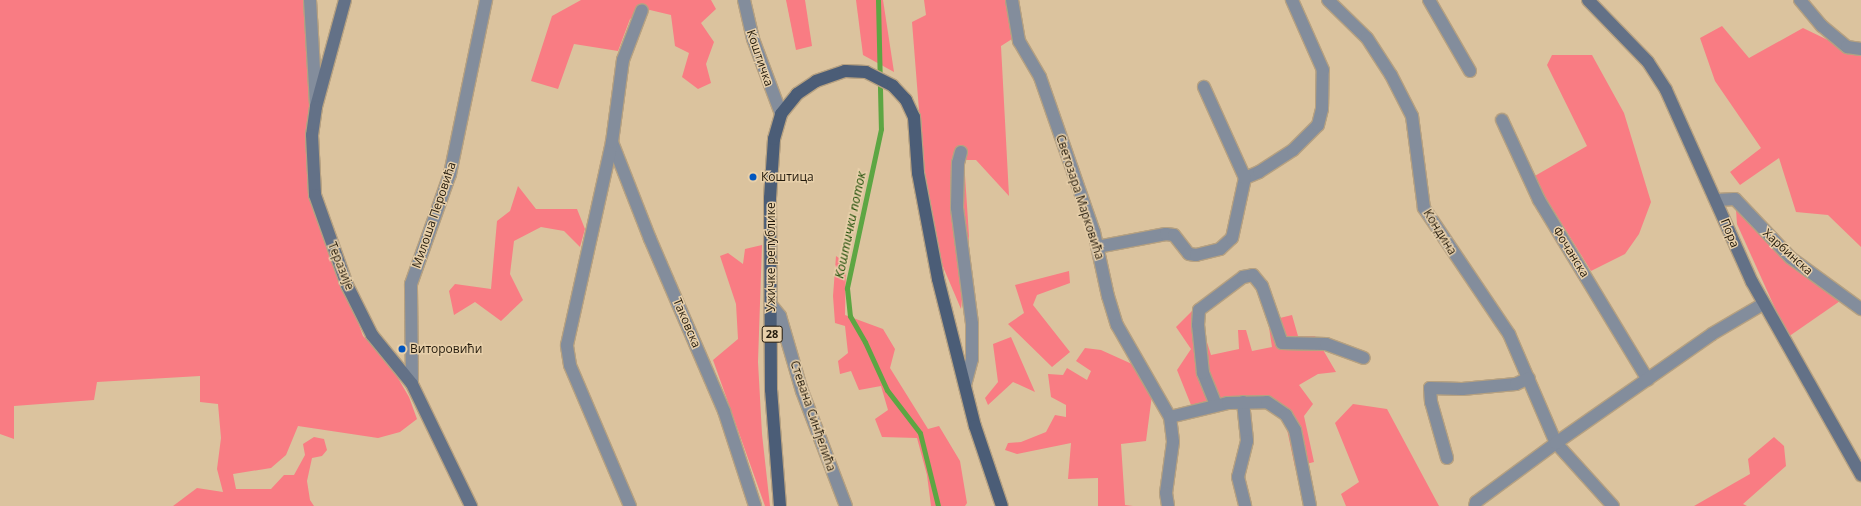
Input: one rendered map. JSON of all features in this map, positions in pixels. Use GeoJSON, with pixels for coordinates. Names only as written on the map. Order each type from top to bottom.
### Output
{"type":"FeatureCollection","features":[{"type":"Feature","properties":{"kind":"main road","name":"Ужичке републике"},"geometry":{"type":"LineString","coordinates":[[780,506],[771,390],[771,162],[774,140],[781,114],[797,94],[816,81],[845,72],[866,72],[893,86],[906,100],[914,118],[918,173],[927,226],[964,386],[986,463],[1002,506]]}},
{"type":"Feature","properties":{"kind":"street"},"geometry":{"type":"LineString","coordinates":[[310,0],[316,106]]}},
{"type":"Feature","properties":{"kind":"street","name":"Теразије"},"geometry":{"type":"LineString","coordinates":[[345,0],[316,106],[312,135],[315,195],[330,240],[372,335],[412,384],[471,506]]}},
{"type":"Feature","properties":{"kind":"street","name":"Милоша Перовића"},"geometry":{"type":"LineString","coordinates":[[412,384],[411,284],[450,174],[486,0]]}},
{"type":"Feature","properties":{"kind":"street","name":"Коштичка"},"geometry":{"type":"LineString","coordinates":[[744,0],[753,39],[781,114]]}},
{"type":"Feature","properties":{"kind":"street","name":"Светозара Марковића"},"geometry":{"type":"LineString","coordinates":[[1012,0],[1019,41],[1040,77],[1097,247],[1108,296],[1117,325],[1170,417],[1173,442],[1166,493],[1168,506]]}},
{"type":"Feature","properties":{"kind":"street"},"geometry":{"type":"LineString","coordinates":[[1244,178],[1259,172],[1293,150],[1318,124],[1322,109],[1323,70],[1292,0]]}},
{"type":"Feature","properties":{"kind":"street","name":"Кондина"},"geometry":{"type":"LineString","coordinates":[[1328,0],[1367,38],[1391,74],[1412,116],[1424,208],[1509,334],[1556,443],[1613,506]]}},
{"type":"Feature","properties":{"kind":"street"},"geometry":{"type":"LineString","coordinates":[[1429,0],[1470,71]]}},
{"type":"Feature","properties":{"kind":"street","name":"Пора"},"geometry":{"type":"LineString","coordinates":[[1588,0],[1648,62],[1658,77],[1674,107],[1763,304],[1861,475]]}},
{"type":"Feature","properties":{"kind":"street"},"geometry":{"type":"LineString","coordinates":[[1800,0],[1822,26],[1847,47],[1861,49]]}},
{"type":"Feature","properties":{"kind":"street","name":"Таковска"},"geometry":{"type":"LineString","coordinates":[[630,506],[570,365],[567,345],[612,142],[623,60],[642,10]]}},
{"type":"Feature","properties":{"kind":"street"},"geometry":{"type":"LineString","coordinates":[[1097,247],[1166,234],[1174,235],[1189,254],[1208,254],[1220,249],[1232,238],[1244,178],[1204,87]]}},
{"type":"Feature","properties":{"kind":"street","name":"Фочанска"},"geometry":{"type":"LineString","coordinates":[[1502,120],[1539,200],[1648,380]]}},
{"type":"Feature","properties":{"kind":"street","name":"Таковска"},"geometry":{"type":"LineString","coordinates":[[612,142],[650,239],[724,411],[755,506]]}},
{"type":"Feature","properties":{"kind":"street"},"geometry":{"type":"LineString","coordinates":[[961,152],[958,162],[957,208],[972,324],[972,359],[964,386]]}},
{"type":"Feature","properties":{"kind":"street","name":"Харбинска"},"geometry":{"type":"LineString","coordinates":[[1716,200],[1735,199],[1791,258],[1861,309]]}},
{"type":"Feature","properties":{"kind":"street"},"geometry":{"type":"LineString","coordinates":[[1216,405],[1203,373],[1198,325],[1199,310],[1243,277],[1253,275],[1262,286],[1282,343],[1326,344],[1364,358]]}},
{"type":"Feature","properties":{"kind":"street"},"geometry":{"type":"LineString","coordinates":[[1476,506],[1476,502],[1556,443],[1712,334],[1763,304]]}},
{"type":"Feature","properties":{"kind":"street","name":"Стевана Синђелића"},"geometry":{"type":"LineString","coordinates":[[772,306],[780,316],[802,391],[846,506]]}},
{"type":"Feature","properties":{"kind":"street"},"geometry":{"type":"LineString","coordinates":[[1446,458],[1431,402],[1430,388],[1462,388],[1516,384],[1529,378]]}},
{"type":"Feature","properties":{"kind":"street"},"geometry":{"type":"LineString","coordinates":[[1170,417],[1216,405],[1243,402],[1267,402],[1286,415],[1295,430],[1310,506]]}},
{"type":"Feature","properties":{"kind":"street"},"geometry":{"type":"LineString","coordinates":[[1243,402],[1247,441],[1238,478],[1244,506]]}},
{"type":"Feature","properties":{"kind":"shaded area"},"geometry":{"type":"Polygon","coordinates":[[[0,0],[304,0],[313,107],[317,207],[363,336],[388,361],[409,397],[417,419],[400,432],[378,438],[298,426],[286,455],[271,468],[233,474],[236,489],[271,489],[284,475],[294,475],[305,455],[303,444],[314,437],[324,439],[327,450],[322,456],[312,458],[307,481],[310,500],[314,506],[173,506],[197,488],[223,492],[217,469],[221,438],[218,404],[200,402],[200,376],[97,382],[94,400],[14,406],[14,439],[0,434],[0,0]]]}},
{"type":"Feature","properties":{"kind":"shaded area"},"geometry":{"type":"Polygon","coordinates":[[[581,0],[711,0],[716,9],[701,23],[714,42],[706,64],[711,83],[698,89],[682,77],[689,53],[675,46],[671,15],[650,10],[630,19],[618,51],[574,44],[558,89],[531,81],[552,16],[581,0]]]}},
{"type":"Feature","properties":{"kind":"shaded area"},"geometry":{"type":"Polygon","coordinates":[[[786,0],[805,0],[812,46],[796,50],[786,0]]]}},
{"type":"Feature","properties":{"kind":"shaded area"},"geometry":{"type":"Polygon","coordinates":[[[856,0],[883,0],[894,72],[863,55],[856,0]]]}},
{"type":"Feature","properties":{"kind":"shaded area"},"geometry":{"type":"Polygon","coordinates":[[[924,0],[1008,0],[1012,39],[1001,46],[1009,196],[976,160],[964,160],[969,236],[961,309],[941,262],[923,161],[912,22],[926,15],[924,0]]]}},
{"type":"Feature","properties":{"kind":"shaded area"},"geometry":{"type":"Polygon","coordinates":[[[1722,26],[1749,58],[1803,28],[1861,56],[1861,247],[1828,215],[1796,212],[1779,158],[1740,185],[1730,172],[1761,148],[1715,81],[1700,38],[1722,26]]]}},
{"type":"Feature","properties":{"kind":"shaded area"},"geometry":{"type":"Polygon","coordinates":[[[1552,55],[1592,55],[1624,113],[1651,202],[1639,234],[1625,254],[1591,271],[1533,177],[1587,146],[1547,65],[1552,55]]]}},
{"type":"Feature","properties":{"kind":"shaded area"},"geometry":{"type":"Polygon","coordinates":[[[518,186],[536,209],[577,209],[585,229],[580,247],[564,231],[541,227],[514,241],[510,274],[523,300],[501,321],[475,302],[454,315],[449,291],[455,284],[491,289],[497,221],[510,211],[518,186]]]}},
{"type":"Feature","properties":{"kind":"shaded area"},"geometry":{"type":"Polygon","coordinates":[[[1736,210],[1840,301],[1788,337],[1737,224],[1736,210]]]}},
{"type":"Feature","properties":{"kind":"shaded area"},"geometry":{"type":"Polygon","coordinates":[[[762,245],[758,362],[762,434],[770,506],[765,506],[713,360],[738,339],[736,304],[720,256],[728,253],[743,264],[745,249],[762,245]]]}},
{"type":"Feature","properties":{"kind":"shaded area"},"geometry":{"type":"Polygon","coordinates":[[[836,256],[846,263],[845,315],[883,329],[895,349],[890,368],[928,429],[939,426],[960,461],[967,503],[965,506],[931,506],[927,475],[917,438],[882,437],[875,419],[888,410],[881,386],[859,390],[851,371],[840,374],[838,361],[848,353],[845,326],[835,323],[833,296],[836,256]]]}},
{"type":"Feature","properties":{"kind":"shaded area"},"geometry":{"type":"Polygon","coordinates":[[[1069,271],[1070,283],[1037,295],[1033,305],[1070,352],[1052,367],[1008,324],[1024,313],[1015,285],[1069,271]]]}},
{"type":"Feature","properties":{"kind":"shaded area"},"geometry":{"type":"Polygon","coordinates":[[[1196,307],[1211,355],[1239,349],[1238,330],[1246,330],[1252,351],[1272,347],[1268,321],[1292,315],[1298,336],[1315,336],[1336,372],[1318,374],[1299,385],[1313,404],[1304,416],[1314,462],[1295,467],[1285,420],[1256,397],[1191,405],[1177,370],[1191,349],[1176,327],[1196,307]]]}},
{"type":"Feature","properties":{"kind":"shaded area"},"geometry":{"type":"Polygon","coordinates":[[[1011,337],[1035,392],[1013,382],[988,405],[985,398],[998,382],[993,344],[1011,337]]]}},
{"type":"Feature","properties":{"kind":"shaded area"},"geometry":{"type":"Polygon","coordinates":[[[1085,348],[1101,350],[1132,364],[1152,395],[1146,441],[1121,444],[1125,505],[1133,506],[1098,506],[1098,478],[1068,479],[1071,443],[1017,454],[1005,450],[1008,443],[1021,442],[1046,432],[1055,415],[1066,417],[1066,405],[1051,397],[1048,374],[1063,375],[1067,368],[1087,380],[1091,371],[1076,361],[1085,348]]]}},
{"type":"Feature","properties":{"kind":"shaded area"},"geometry":{"type":"Polygon","coordinates":[[[1353,404],[1387,409],[1439,506],[1346,506],[1341,494],[1359,482],[1335,423],[1353,404]]]}},
{"type":"Feature","properties":{"kind":"shaded area"},"geometry":{"type":"Polygon","coordinates":[[[1774,437],[1784,446],[1786,466],[1743,504],[1747,506],[1694,506],[1750,474],[1748,459],[1774,437]]]}},
{"type":"Feature","properties":{"kind":"waterway","name":"Коштички поток"},"geometry":{"type":"LineString","coordinates":[[878,0],[881,129],[847,288],[850,316],[865,342],[887,390],[920,433],[938,506]]}},
{"type":"Feature","properties":{"kind":"place","name":"Коштица"},"geometry":{"type":"Point","coordinates":[753,177]}},
{"type":"Feature","properties":{"kind":"place","name":"Виторовићи"},"geometry":{"type":"Point","coordinates":[402,349]}}]}
